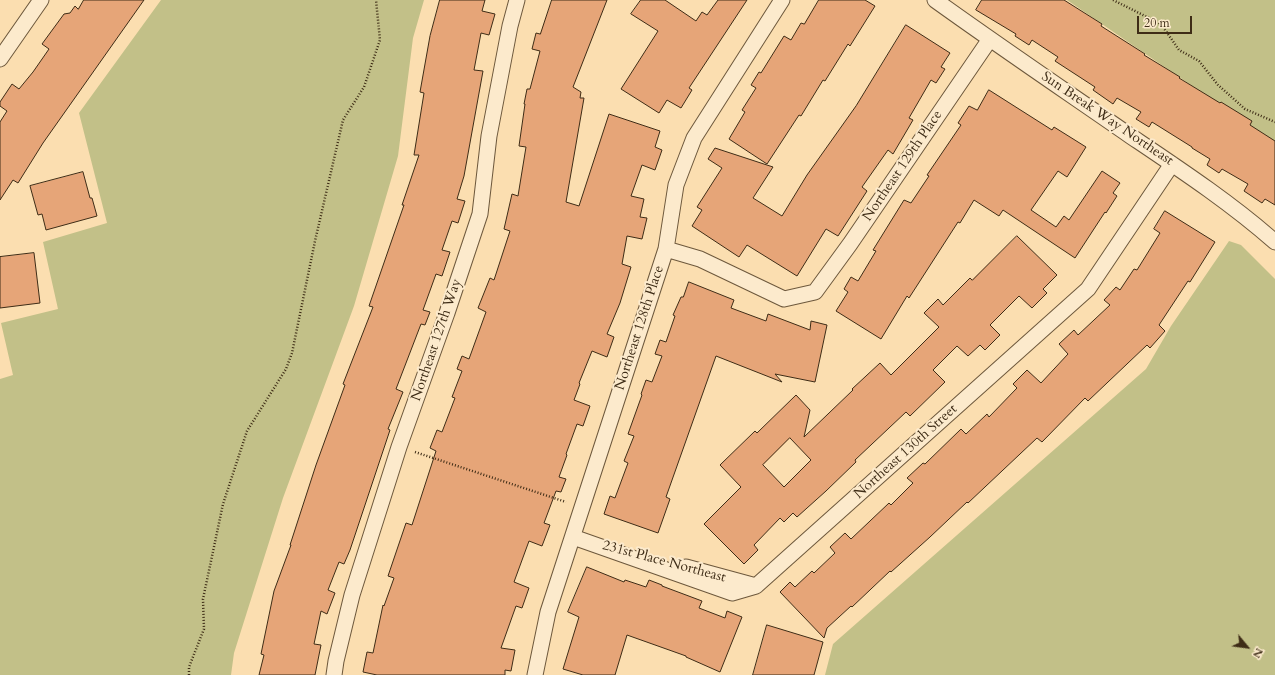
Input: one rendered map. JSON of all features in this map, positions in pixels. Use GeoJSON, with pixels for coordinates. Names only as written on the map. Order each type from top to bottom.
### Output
{"type":"FeatureCollection","features":[{"type":"Feature","properties":{"kind":"street"},"geometry":{"type":"LineString","coordinates":[[0,58],[42,0]]}},
{"type":"Feature","properties":{"kind":"street","name":"Northeast 127th Way"},"geometry":{"type":"LineString","coordinates":[[334,675],[352,594],[399,447],[445,320],[480,214],[489,136],[510,26],[517,0]]}},
{"type":"Feature","properties":{"kind":"street","name":"Northeast 128th Place"},"geometry":{"type":"LineString","coordinates":[[535,675],[548,612],[666,249],[676,185],[694,138],[782,0]]}},
{"type":"Feature","properties":{"kind":"street","name":"Sun Break Way Northeast"},"geometry":{"type":"LineString","coordinates":[[935,0],[990,40],[1172,164],[1275,242]]}},
{"type":"Feature","properties":{"kind":"street","name":"Northeast 129th Place"},"geometry":{"type":"LineString","coordinates":[[666,249],[700,259],[784,299],[815,292],[850,244],[990,40]]}},
{"type":"Feature","properties":{"kind":"street","name":"Northeast 130th Street"},"geometry":{"type":"LineString","coordinates":[[756,586],[1088,289],[1172,164]]}},
{"type":"Feature","properties":{"kind":"street","name":"231st Place Northeast"},"geometry":{"type":"LineString","coordinates":[[572,537],[756,586]]}},
{"type":"Feature","properties":{"kind":"path"},"geometry":{"type":"LineString","coordinates":[[189,675],[189,667],[204,629],[203,599],[223,504],[247,431],[286,369],[292,353],[315,241],[343,120],[364,87],[380,40],[376,0]]}},
{"type":"Feature","properties":{"kind":"path"},"geometry":{"type":"LineString","coordinates":[[1114,0],[1161,24],[1179,50],[1199,61],[1218,84],[1245,109],[1275,122]]}},
{"type":"Feature","properties":{"kind":"path"},"geometry":{"type":"LineString","coordinates":[[399,447],[582,507]]}},
{"type":"Feature","properties":{"kind":"shaded area"},"geometry":{"type":"Polygon","coordinates":[[[161,0],[424,0],[413,38],[398,156],[354,306],[283,498],[234,653],[231,675],[0,675],[0,379],[13,375],[1,323],[58,309],[43,242],[107,223],[79,113],[161,0]]]}},
{"type":"Feature","properties":{"kind":"shaded area"},"geometry":{"type":"Polygon","coordinates":[[[1067,0],[1275,0],[1275,143],[1067,0]]]}},
{"type":"Feature","properties":{"kind":"shaded area"},"geometry":{"type":"Polygon","coordinates":[[[1229,241],[1241,245],[1275,279],[1275,675],[825,675],[833,644],[1146,369],[1171,326],[1229,241]]]}},
{"type":"Feature","properties":{"kind":"building"},"geometry":{"type":"Polygon","coordinates":[[[84,0],[144,0],[43,143],[18,183],[13,180],[0,200],[0,122],[7,111],[0,106],[0,102],[12,84],[19,89],[33,72],[49,49],[42,44],[64,14],[70,13],[75,6],[78,9],[84,0]]]}},
{"type":"Feature","properties":{"kind":"building"},"geometry":{"type":"Polygon","coordinates":[[[440,0],[485,0],[482,11],[495,14],[489,35],[481,33],[474,70],[483,71],[464,176],[457,199],[465,201],[458,223],[452,221],[442,250],[450,252],[442,276],[436,274],[423,310],[430,312],[425,325],[421,324],[396,389],[403,392],[388,429],[390,430],[350,550],[344,564],[339,562],[328,590],[335,593],[327,614],[321,611],[314,644],[321,645],[315,675],[259,675],[264,655],[261,654],[274,591],[291,545],[316,465],[345,385],[343,384],[373,307],[369,306],[404,205],[402,205],[419,155],[414,155],[424,93],[420,92],[430,36],[440,0]]]}},
{"type":"Feature","properties":{"kind":"building"},"geometry":{"type":"Polygon","coordinates":[[[552,0],[607,0],[573,87],[581,92],[580,98],[584,98],[566,202],[579,206],[609,114],[660,131],[655,147],[662,150],[655,170],[642,165],[631,196],[644,199],[640,217],[647,218],[642,239],[627,236],[622,264],[631,267],[620,303],[607,334],[614,337],[607,357],[592,351],[574,400],[590,406],[583,426],[577,424],[566,454],[567,455],[559,477],[566,479],[561,492],[556,491],[544,523],[550,525],[542,546],[529,541],[514,582],[529,588],[522,608],[516,606],[501,648],[515,650],[511,671],[505,670],[505,675],[377,675],[363,672],[367,652],[373,653],[383,605],[384,606],[394,578],[388,576],[406,523],[412,525],[436,451],[430,448],[437,430],[442,432],[455,398],[452,397],[462,371],[457,369],[462,356],[469,359],[486,312],[478,308],[490,278],[494,280],[510,231],[504,229],[512,194],[518,196],[526,147],[519,146],[524,104],[527,89],[530,89],[540,51],[532,49],[536,33],[540,34],[552,0]]]}},
{"type":"Feature","properties":{"kind":"building"},"geometry":{"type":"Polygon","coordinates":[[[641,0],[665,0],[696,21],[702,12],[707,15],[718,0],[747,0],[689,88],[692,90],[681,108],[667,100],[659,113],[621,89],[658,31],[631,14],[641,0]]]}},
{"type":"Feature","properties":{"kind":"building"},"geometry":{"type":"Polygon","coordinates":[[[819,0],[865,0],[875,6],[850,46],[848,44],[825,81],[823,80],[801,116],[799,115],[767,164],[729,139],[745,112],[742,110],[756,88],[751,85],[759,72],[761,73],[784,36],[791,40],[801,23],[804,24],[819,0]]]}},
{"type":"Feature","properties":{"kind":"building"},"geometry":{"type":"Polygon","coordinates":[[[982,0],[1064,0],[1102,24],[1101,26],[1180,77],[1179,78],[1252,121],[1250,125],[1275,141],[1275,205],[1265,199],[1262,203],[1244,191],[1248,184],[1222,169],[1219,173],[1207,165],[1210,159],[1152,122],[1149,127],[1136,119],[1141,112],[1117,98],[1113,104],[1093,90],[1095,87],[1055,61],[1058,57],[1032,40],[1029,45],[1015,36],[1016,34],[976,10],[982,0]]]}},
{"type":"Feature","properties":{"kind":"building"},"geometry":{"type":"Polygon","coordinates":[[[906,25],[950,53],[941,67],[945,69],[936,83],[931,80],[909,118],[913,120],[893,154],[888,150],[862,187],[867,191],[838,236],[826,229],[797,276],[747,245],[739,257],[692,226],[702,210],[697,207],[722,168],[708,159],[715,148],[773,167],[753,198],[782,216],[807,175],[856,106],[906,25]]]}},
{"type":"Feature","properties":{"kind":"building"},"geometry":{"type":"Polygon","coordinates":[[[989,90],[1052,130],[1054,127],[1086,147],[1067,177],[1058,171],[1031,210],[1056,227],[1064,216],[1069,220],[1102,171],[1120,183],[1113,193],[1117,196],[1075,258],[1003,210],[999,216],[974,200],[909,298],[907,296],[881,339],[836,311],[848,292],[844,289],[851,277],[858,281],[876,251],[873,250],[904,200],[911,203],[929,176],[927,175],[961,125],[958,123],[969,106],[977,110],[989,90]]]}},
{"type":"Feature","properties":{"kind":"building"},"geometry":{"type":"Polygon","coordinates":[[[83,172],[90,198],[92,198],[97,216],[46,230],[42,214],[38,215],[30,186],[83,172]]]}},
{"type":"Feature","properties":{"kind":"building"},"geometry":{"type":"Polygon","coordinates":[[[1165,211],[1215,242],[1190,282],[1188,281],[1159,325],[1165,331],[1150,348],[1147,345],[1088,401],[1085,398],[1042,442],[1037,438],[968,503],[967,502],[930,537],[827,628],[824,638],[780,592],[790,582],[795,587],[812,571],[814,573],[835,553],[830,547],[845,533],[851,539],[889,503],[891,505],[913,483],[907,478],[923,463],[925,464],[961,429],[966,434],[987,414],[989,417],[1017,388],[1013,384],[1027,370],[1041,383],[1068,354],[1059,344],[1074,330],[1078,335],[1110,305],[1104,300],[1116,287],[1120,290],[1134,269],[1137,270],[1160,233],[1154,229],[1165,211]]]}},
{"type":"Feature","properties":{"kind":"building"},"geometry":{"type":"Polygon","coordinates":[[[1017,236],[1057,275],[1043,289],[1047,293],[1032,308],[1019,296],[990,325],[1000,335],[985,350],[980,345],[968,356],[957,346],[933,370],[945,382],[910,416],[906,412],[855,460],[856,462],[826,491],[797,517],[793,513],[784,522],[780,518],[754,545],[758,550],[744,564],[704,524],[741,487],[720,465],[755,431],[757,433],[796,395],[810,410],[804,437],[880,363],[891,375],[939,327],[924,313],[938,299],[943,305],[970,278],[972,280],[1017,236]],[[790,438],[763,465],[784,487],[811,460],[790,438]]]}},
{"type":"Feature","properties":{"kind":"building"},"geometry":{"type":"Polygon","coordinates":[[[34,253],[40,303],[0,308],[0,257],[34,253]]]}},
{"type":"Feature","properties":{"kind":"building"},"geometry":{"type":"Polygon","coordinates":[[[689,282],[734,300],[731,308],[766,321],[768,314],[810,330],[811,321],[827,325],[815,382],[775,374],[782,382],[716,356],[666,497],[670,499],[658,533],[604,514],[610,496],[615,498],[628,463],[624,461],[634,436],[628,434],[646,380],[652,382],[662,356],[655,354],[660,340],[666,342],[675,316],[673,315],[689,282]]]}},
{"type":"Feature","properties":{"kind":"building"},"geometry":{"type":"Polygon","coordinates":[[[587,567],[624,582],[625,580],[646,587],[649,580],[702,601],[699,608],[725,618],[727,611],[742,617],[720,672],[686,656],[627,635],[615,675],[583,675],[563,669],[579,617],[568,612],[587,567]]]}},
{"type":"Feature","properties":{"kind":"building"},"geometry":{"type":"Polygon","coordinates":[[[767,625],[823,642],[814,675],[753,675],[767,625]]]}}]}
